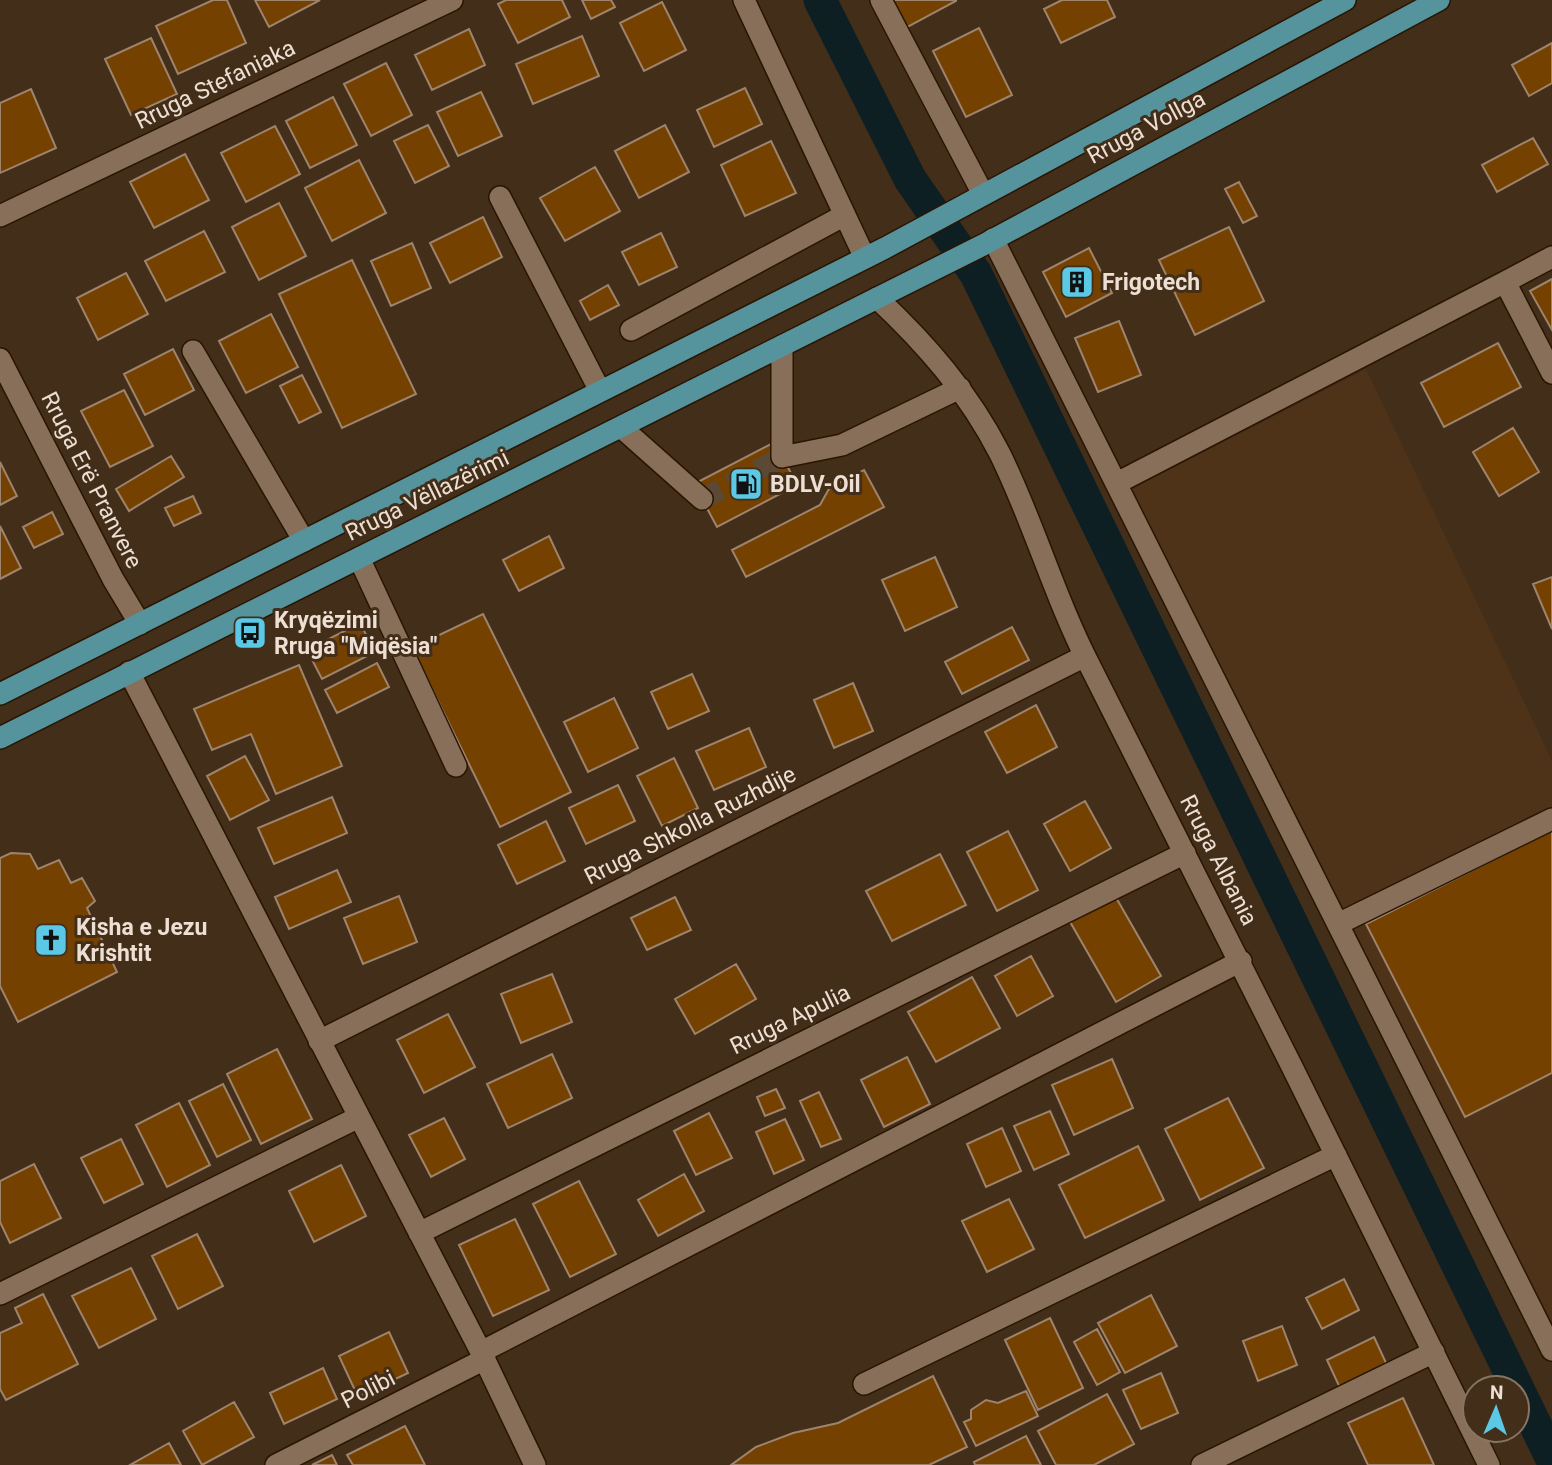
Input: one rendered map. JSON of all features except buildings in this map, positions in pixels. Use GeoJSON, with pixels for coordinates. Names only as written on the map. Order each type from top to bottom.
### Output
{"type":"FeatureCollection","features":[{"type":"Feature","properties":{"kind":"main road","name":"Rruga Vollga"},"geometry":{"type":"LineString","coordinates":[[865,258],[1345,0]]}},
{"type":"Feature","properties":{"kind":"main road","name":"Rruga Vollga"},"geometry":{"type":"LineString","coordinates":[[877,298],[988,242],[1438,0]]}},
{"type":"Feature","properties":{"kind":"main road","name":"Rruga Vëllazërimi"},"geometry":{"type":"LineString","coordinates":[[0,694],[865,258]]}},
{"type":"Feature","properties":{"kind":"main road","name":"Rruga Vëllazërimi"},"geometry":{"type":"LineString","coordinates":[[0,738],[877,298]]}},
{"type":"Feature","properties":{"kind":"street","name":"Rruga Stefaniaka"},"geometry":{"type":"LineString","coordinates":[[0,216],[452,0]]}},
{"type":"Feature","properties":{"kind":"street"},"geometry":{"type":"LineString","coordinates":[[744,0],[865,258]]}},
{"type":"Feature","properties":{"kind":"street"},"geometry":{"type":"LineString","coordinates":[[881,0],[977,197]]}},
{"type":"Feature","properties":{"kind":"street"},"geometry":{"type":"LineString","coordinates":[[500,197],[600,391]]}},
{"type":"Feature","properties":{"kind":"street"},"geometry":{"type":"LineString","coordinates":[[631,330],[845,215]]}},
{"type":"Feature","properties":{"kind":"street"},"geometry":{"type":"LineString","coordinates":[[988,242],[1117,483],[1552,1350]]}},
{"type":"Feature","properties":{"kind":"street"},"geometry":{"type":"LineString","coordinates":[[1117,483],[1552,257]]}},
{"type":"Feature","properties":{"kind":"street"},"geometry":{"type":"LineString","coordinates":[[1505,282],[1552,373]]}},
{"type":"Feature","properties":{"kind":"street","name":"Rruga Albania"},"geometry":{"type":"LineString","coordinates":[[877,298],[922,341],[961,388],[999,453],[1084,656],[1241,961],[1489,1465]]}},
{"type":"Feature","properties":{"kind":"street"},"geometry":{"type":"LineString","coordinates":[[782,346],[782,457],[842,445],[961,388]]}},
{"type":"Feature","properties":{"kind":"street"},"geometry":{"type":"LineString","coordinates":[[192,351],[304,541]]}},
{"type":"Feature","properties":{"kind":"street","name":"Rruga Erë Pranvere"},"geometry":{"type":"LineString","coordinates":[[0,359],[9,398],[140,624]]}},
{"type":"Feature","properties":{"kind":"street"},"geometry":{"type":"LineString","coordinates":[[622,428],[702,499]]}},
{"type":"Feature","properties":{"kind":"street"},"geometry":{"type":"LineString","coordinates":[[359,558],[456,766]]}},
{"type":"Feature","properties":{"kind":"street","name":"Rruga Shkolla Ruzhdije"},"geometry":{"type":"LineString","coordinates":[[320,1041],[1084,656]]}},
{"type":"Feature","properties":{"kind":"street"},"geometry":{"type":"LineString","coordinates":[[129,672],[483,1356],[535,1465]]}},
{"type":"Feature","properties":{"kind":"street"},"geometry":{"type":"LineString","coordinates":[[1340,923],[1552,819]]}},
{"type":"Feature","properties":{"kind":"street","name":"Rruga Apulia"},"geometry":{"type":"LineString","coordinates":[[419,1233],[1185,853]]}},
{"type":"Feature","properties":{"kind":"street","name":"Polibi"},"geometry":{"type":"LineString","coordinates":[[276,1465],[1241,961]]}},
{"type":"Feature","properties":{"kind":"street"},"geometry":{"type":"LineString","coordinates":[[0,1294],[359,1117]]}},
{"type":"Feature","properties":{"kind":"street"},"geometry":{"type":"LineString","coordinates":[[864,1384],[1336,1154]]}},
{"type":"Feature","properties":{"kind":"street"},"geometry":{"type":"LineString","coordinates":[[1202,1465],[1434,1352]]}},
{"type":"Feature","properties":{"kind":"shaded area"},"geometry":{"type":"Polygon","coordinates":[[[1366,369],[1552,761],[1552,1364],[1130,490],[1366,369]]]}},
{"type":"Feature","properties":{"kind":"waterway"},"geometry":{"type":"LineString","coordinates":[[820,0],[910,179],[976,274],[1552,1459]]}},
{"type":"Feature","properties":{"kind":"tunnel"},"geometry":{"type":"LineString","coordinates":[[702,499],[782,457]]}},
{"type":"Feature","properties":{"kind":"place","name":"Frigotech"},"geometry":{"type":"Point","coordinates":[1077,282]}},
{"type":"Feature","properties":{"kind":"place","name":"BDLV-Oil"},"geometry":{"type":"Point","coordinates":[746,484]}},
{"type":"Feature","properties":{"kind":"place","name":"Kryqëzimi Rruga \"Miqësia\""},"geometry":{"type":"Point","coordinates":[250,633]}},
{"type":"Feature","properties":{"kind":"place","name":"Kisha e Jezu Krishtit"},"geometry":{"type":"Point","coordinates":[51,940]}}]}
